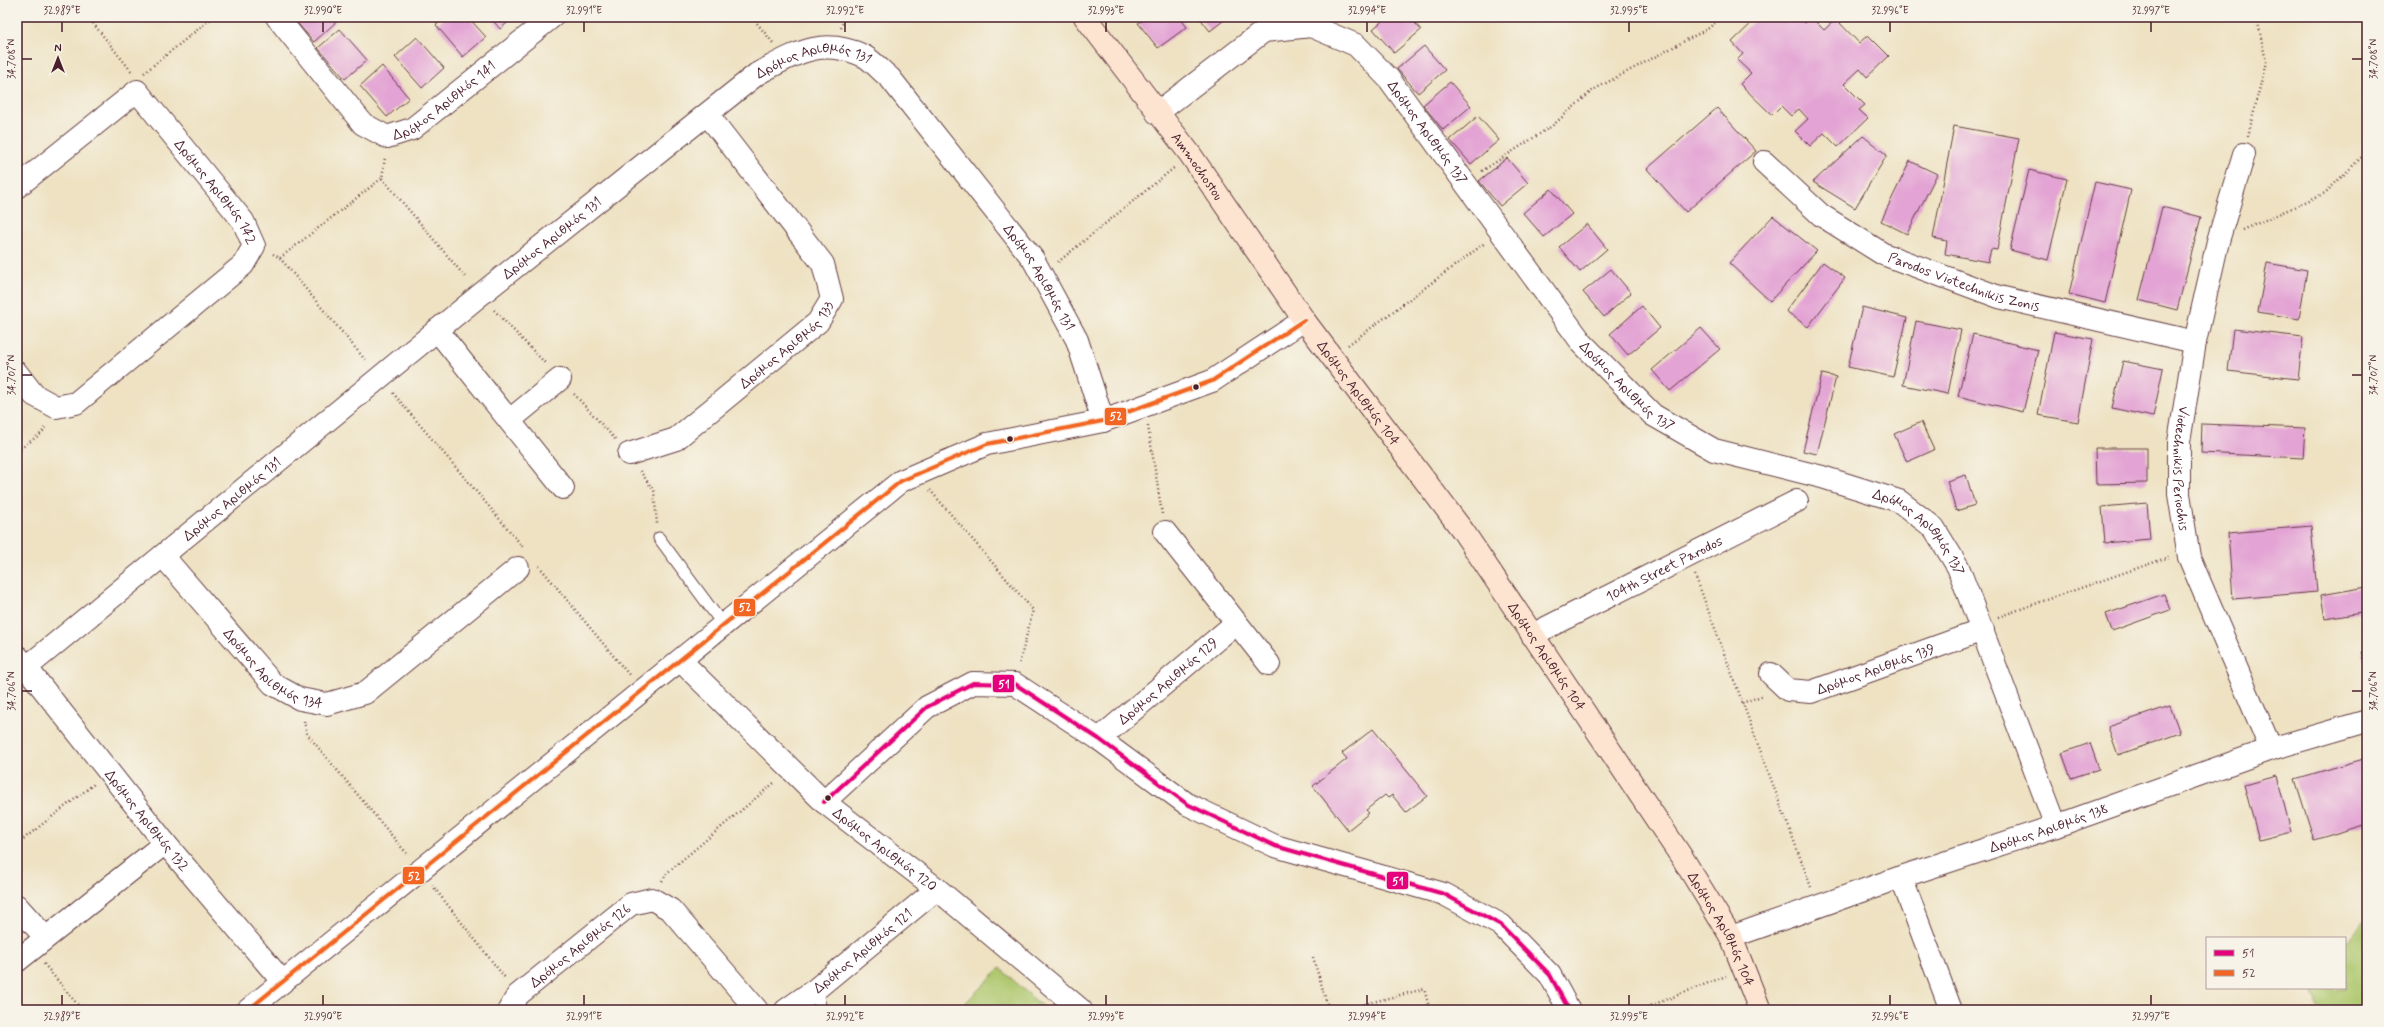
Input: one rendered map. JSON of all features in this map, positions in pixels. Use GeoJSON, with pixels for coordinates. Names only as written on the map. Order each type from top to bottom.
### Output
{"type":"FeatureCollection","features":[{"type":"Feature","properties":{"kind":"street","name":"Δρόμος Αριθμός 141"},"geometry":{"type":"LineString","coordinates":[[277,17],[363,124],[387,137],[412,129],[552,17]]}},
{"type":"Feature","properties":{"kind":"street","name":"Ammochostou"},"geometry":{"type":"LineString","coordinates":[[1085,17],[1157,113],[1190,154],[1304,320]]}},
{"type":"Feature","properties":{"kind":"street","name":"Δρόμος Αριθμός 137"},"geometry":{"type":"LineString","coordinates":[[1157,113],[1264,31],[1311,26],[1356,45],[1389,79],[1582,343],[1653,415],[1714,450],[1822,477],[1899,501],[1934,528],[1958,567],[1982,627],[2056,826]]}},
{"type":"Feature","properties":{"kind":"street","name":"Δρόμος Αριθμός 131"},"geometry":{"type":"LineString","coordinates":[[22,662],[163,556],[480,295],[757,74],[802,50],[835,47],[865,57],[890,78],[1033,259],[1077,340],[1103,421]]}},
{"type":"Feature","properties":{"kind":"street","name":"Δρόμος Αριθμός 142"},"geometry":{"type":"LineString","coordinates":[[17,187],[137,90],[243,221],[254,246],[243,265],[76,403],[56,407]]}},
{"type":"Feature","properties":{"kind":"street","name":"Δρόμος Αριθμός 133"},"geometry":{"type":"LineString","coordinates":[[629,454],[676,439],[818,322],[832,300],[823,264],[708,114]]}},
{"type":"Feature","properties":{"kind":"street","name":"Viotechnikis Periochis"},"geometry":{"type":"LineString","coordinates":[[2244,154],[2218,241],[2195,342],[2180,442],[2180,494],[2188,550],[2271,749]]}},
{"type":"Feature","properties":{"kind":"street","name":"Parodos Viotechnikis Zonis"},"geometry":{"type":"LineString","coordinates":[[1764,162],[1821,215],[1883,254],[1999,297],[2195,342]]}},
{"type":"Feature","properties":{"kind":"street","name":"Δρόμος Αριθμός 104"},"geometry":{"type":"LineString","coordinates":[[1304,320],[1463,531],[1685,862],[1731,937],[1760,1010]]}},
{"type":"Feature","properties":{"kind":"street"},"geometry":{"type":"LineString","coordinates":[[248,1010],[282,981],[724,626],[901,481],[987,444],[1103,421],[1212,381],[1304,320]]}},
{"type":"Feature","properties":{"kind":"street"},"geometry":{"type":"LineString","coordinates":[[438,330],[563,488]]}},
{"type":"Feature","properties":{"kind":"street"},"geometry":{"type":"LineString","coordinates":[[17,373],[34,395],[56,407]]}},
{"type":"Feature","properties":{"kind":"street"},"geometry":{"type":"LineString","coordinates":[[510,420],[560,380]]}},
{"type":"Feature","properties":{"kind":"street","name":"104th Street Parodos"},"geometry":{"type":"LineString","coordinates":[[1532,635],[1797,501]]}},
{"type":"Feature","properties":{"kind":"street"},"geometry":{"type":"LineString","coordinates":[[1165,532],[1269,664]]}},
{"type":"Feature","properties":{"kind":"street","name":"Δρόμος Αριθμός 134"},"geometry":{"type":"LineString","coordinates":[[163,556],[273,684],[300,699],[327,704],[365,693],[527,560]]}},
{"type":"Feature","properties":{"kind":"street","name":"Δρόμος Αριθμός 129"},"geometry":{"type":"LineString","coordinates":[[1099,739],[1236,623]]}},
{"type":"Feature","properties":{"kind":"street","name":"Δρόμος Αριθμός 139"},"geometry":{"type":"LineString","coordinates":[[1771,674],[1788,690],[1810,692],[1982,627]]}},
{"type":"Feature","properties":{"kind":"street","name":"Δρόμος Αριθμός 120"},"geometry":{"type":"LineString","coordinates":[[680,661],[824,802],[938,889],[1081,1010]]}},
{"type":"Feature","properties":{"kind":"street","name":"Δρόμος Αριθμός 132"},"geometry":{"type":"LineString","coordinates":[[22,662],[165,843],[282,981]]}},
{"type":"Feature","properties":{"kind":"street"},"geometry":{"type":"LineString","coordinates":[[824,802],[927,707],[973,683],[1015,684],[1099,739],[1186,804],[1275,846],[1444,894],[1501,925],[1550,975],[1569,1010]]}},
{"type":"Feature","properties":{"kind":"street","name":"Δρόμος Αριθμός 138"},"geometry":{"type":"LineString","coordinates":[[1731,937],[1901,877],[2056,826],[2271,749],[2367,721]]}},
{"type":"Feature","properties":{"kind":"street"},"geometry":{"type":"LineString","coordinates":[[17,906],[31,949],[165,843]]}},
{"type":"Feature","properties":{"kind":"street"},"geometry":{"type":"LineString","coordinates":[[1901,877],[1951,1010]]}},
{"type":"Feature","properties":{"kind":"street","name":"Δρόμος Αριθμός 121"},"geometry":{"type":"LineString","coordinates":[[786,1010],[816,989],[938,889]]}},
{"type":"Feature","properties":{"kind":"street"},"geometry":{"type":"LineString","coordinates":[[652,899],[671,910],[757,1010]]}},
{"type":"Feature","properties":{"kind":"street","name":"Δρόμος Αριθμός 126"},"geometry":{"type":"LineString","coordinates":[[513,1002],[631,904],[652,899]]}},
{"type":"Feature","properties":{"kind":"lane"},"geometry":{"type":"LineString","coordinates":[[659,538],[724,626]]}},
{"type":"Feature","properties":{"kind":"lane"},"geometry":{"type":"LineString","coordinates":[[816,989],[821,1010]]}},
{"type":"Feature","properties":{"kind":"path"},"geometry":{"type":"LineString","coordinates":[[88,17],[138,78],[213,17]]}},
{"type":"Feature","properties":{"kind":"path"},"geometry":{"type":"LineString","coordinates":[[752,17],[786,59]]}},
{"type":"Feature","properties":{"kind":"path"},"geometry":{"type":"LineString","coordinates":[[1464,182],[1552,126],[1593,90],[1709,28],[1721,17]]}},
{"type":"Feature","properties":{"kind":"path"},"geometry":{"type":"LineString","coordinates":[[2244,154],[2266,62],[2257,17]]}},
{"type":"Feature","properties":{"kind":"path"},"geometry":{"type":"LineString","coordinates":[[280,258],[382,178],[387,137]]}},
{"type":"Feature","properties":{"kind":"path"},"geometry":{"type":"LineString","coordinates":[[2218,241],[2325,193],[2367,152]]}},
{"type":"Feature","properties":{"kind":"path"},"geometry":{"type":"LineString","coordinates":[[1042,275],[1190,154]]}},
{"type":"Feature","properties":{"kind":"path"},"geometry":{"type":"LineString","coordinates":[[382,178],[480,295],[629,454],[654,491],[659,538]]}},
{"type":"Feature","properties":{"kind":"path"},"geometry":{"type":"LineString","coordinates":[[1332,358],[1501,232]]}},
{"type":"Feature","properties":{"kind":"path"},"geometry":{"type":"LineString","coordinates":[[254,246],[280,258],[380,377],[527,560],[642,692]]}},
{"type":"Feature","properties":{"kind":"path"},"geometry":{"type":"LineString","coordinates":[[1144,405],[1165,532]]}},
{"type":"Feature","properties":{"kind":"path"},"geometry":{"type":"LineString","coordinates":[[17,451],[42,433],[56,407]]}},
{"type":"Feature","properties":{"kind":"path"},"geometry":{"type":"LineString","coordinates":[[917,474],[1033,610],[1015,684]]}},
{"type":"Feature","properties":{"kind":"path"},"geometry":{"type":"LineString","coordinates":[[1982,627],[2188,550]]}},
{"type":"Feature","properties":{"kind":"path"},"geometry":{"type":"LineString","coordinates":[[1688,556],[1819,906]]}},
{"type":"Feature","properties":{"kind":"path"},"geometry":{"type":"LineString","coordinates":[[300,699],[307,734],[420,870],[513,1002]]}},
{"type":"Feature","properties":{"kind":"path"},"geometry":{"type":"LineString","coordinates":[[652,899],[668,872],[790,769]]}},
{"type":"Feature","properties":{"kind":"path"},"geometry":{"type":"LineString","coordinates":[[17,844],[110,772]]}},
{"type":"Feature","properties":{"kind":"path"},"geometry":{"type":"LineString","coordinates":[[31,949],[82,1010]]}},
{"type":"Feature","properties":{"kind":"path"},"geometry":{"type":"LineString","coordinates":[[1313,957],[1329,1010]]}},
{"type":"Feature","properties":{"kind":"path"},"geometry":{"type":"LineString","coordinates":[[1640,1010],[1744,969]]}},
{"type":"Feature","properties":{"kind":"path"},"geometry":{"type":"LineString","coordinates":[[1341,1010],[1424,989],[1430,1010]]}},
{"type":"Feature","properties":{"kind":"green space"},"geometry":{"type":"Polygon","coordinates":[[[2367,916],[2367,1010],[2320,1010],[2310,989],[2346,989],[2346,943],[2367,916]]]}},
{"type":"Feature","properties":{"kind":"green space"},"geometry":{"type":"Polygon","coordinates":[[[1000,968],[1046,1010],[958,1010],[1000,968]]]}},
{"type":"Feature","properties":{"kind":"building"},"geometry":{"type":"Polygon","coordinates":[[[292,17],[332,17],[336,22],[314,42],[292,17]]]}},
{"type":"Feature","properties":{"kind":"building"},"geometry":{"type":"Polygon","coordinates":[[[446,17],[468,17],[486,37],[463,57],[436,25],[446,17]]]}},
{"type":"Feature","properties":{"kind":"building"},"geometry":{"type":"Polygon","coordinates":[[[490,17],[514,17],[500,29],[490,17]]]}},
{"type":"Feature","properties":{"kind":"building"},"geometry":{"type":"Polygon","coordinates":[[[1147,17],[1179,17],[1187,27],[1158,48],[1138,23],[1147,17]]]}},
{"type":"Feature","properties":{"kind":"building"},"geometry":{"type":"Polygon","coordinates":[[[1199,17],[1228,17],[1210,31],[1199,17]]]}},
{"type":"Feature","properties":{"kind":"building"},"geometry":{"type":"Polygon","coordinates":[[[1387,17],[1410,17],[1421,30],[1394,53],[1373,29],[1387,17]]]}},
{"type":"Feature","properties":{"kind":"building"},"geometry":{"type":"Polygon","coordinates":[[[1758,17],[1799,17],[1805,23],[1811,17],[1824,30],[1836,19],[1859,43],[1868,35],[1889,56],[1867,77],[1860,69],[1844,84],[1865,105],[1859,110],[1868,118],[1838,147],[1824,133],[1810,146],[1795,131],[1808,119],[1799,109],[1791,116],[1781,106],[1772,115],[1740,84],[1751,73],[1737,60],[1743,54],[1732,42],[1758,17]]]}},
{"type":"Feature","properties":{"kind":"building"},"geometry":{"type":"Polygon","coordinates":[[[340,29],[367,60],[345,79],[318,48],[340,29]]]}},
{"type":"Feature","properties":{"kind":"building"},"geometry":{"type":"Polygon","coordinates":[[[417,37],[444,68],[422,88],[395,57],[417,37]]]}},
{"type":"Feature","properties":{"kind":"building"},"geometry":{"type":"Polygon","coordinates":[[[1424,46],[1445,70],[1418,93],[1397,69],[1424,46]]]}},
{"type":"Feature","properties":{"kind":"building"},"geometry":{"type":"Polygon","coordinates":[[[382,66],[409,98],[387,117],[360,86],[382,66]]]}},
{"type":"Feature","properties":{"kind":"building"},"geometry":{"type":"Polygon","coordinates":[[[1450,82],[1471,106],[1443,130],[1423,105],[1450,82]]]}},
{"type":"Feature","properties":{"kind":"building"},"geometry":{"type":"Polygon","coordinates":[[[1717,108],[1756,151],[1686,212],[1647,169],[1717,108]]]}},
{"type":"Feature","properties":{"kind":"building"},"geometry":{"type":"Polygon","coordinates":[[[1478,116],[1499,140],[1471,164],[1450,140],[1478,116]]]}},
{"type":"Feature","properties":{"kind":"building"},"geometry":{"type":"Polygon","coordinates":[[[1954,126],[2019,138],[1997,250],[1991,249],[1988,262],[1945,254],[1947,241],[1933,238],[1954,126]]]}},
{"type":"Feature","properties":{"kind":"building"},"geometry":{"type":"Polygon","coordinates":[[[1863,136],[1887,155],[1855,208],[1813,182],[1863,136]]]}},
{"type":"Feature","properties":{"kind":"building"},"geometry":{"type":"Polygon","coordinates":[[[1507,158],[1528,183],[1500,206],[1479,181],[1507,158]]]}},
{"type":"Feature","properties":{"kind":"building"},"geometry":{"type":"Polygon","coordinates":[[[1910,161],[1937,174],[1907,234],[1881,221],[1910,161]]]}},
{"type":"Feature","properties":{"kind":"building"},"geometry":{"type":"Polygon","coordinates":[[[2029,170],[2067,179],[2048,260],[2010,250],[2029,170]]]}},
{"type":"Feature","properties":{"kind":"building"},"geometry":{"type":"Polygon","coordinates":[[[2095,182],[2131,190],[2105,303],[2069,294],[2095,182]]]}},
{"type":"Feature","properties":{"kind":"building"},"geometry":{"type":"Polygon","coordinates":[[[1551,189],[1572,214],[1544,237],[1523,213],[1551,189]]]}},
{"type":"Feature","properties":{"kind":"building"},"geometry":{"type":"Polygon","coordinates":[[[2162,207],[2201,217],[2177,310],[2139,300],[2162,207]]]}},
{"type":"Feature","properties":{"kind":"building"},"geometry":{"type":"Polygon","coordinates":[[[1773,216],[1817,251],[1770,301],[1729,263],[1773,216]]]}},
{"type":"Feature","properties":{"kind":"building"},"geometry":{"type":"Polygon","coordinates":[[[1587,224],[1607,249],[1580,272],[1559,247],[1587,224]]]}},
{"type":"Feature","properties":{"kind":"building"},"geometry":{"type":"Polygon","coordinates":[[[1823,262],[1845,278],[1808,327],[1786,311],[1823,262]]]}},
{"type":"Feature","properties":{"kind":"building"},"geometry":{"type":"Polygon","coordinates":[[[2267,263],[2307,270],[2299,319],[2258,312],[2267,263]]]}},
{"type":"Feature","properties":{"kind":"building"},"geometry":{"type":"Polygon","coordinates":[[[1611,269],[1631,293],[1604,317],[1583,292],[1611,269]]]}},
{"type":"Feature","properties":{"kind":"building"},"geometry":{"type":"Polygon","coordinates":[[[1642,306],[1660,328],[1628,355],[1610,334],[1642,306]]]}},
{"type":"Feature","properties":{"kind":"building"},"geometry":{"type":"Polygon","coordinates":[[[1862,307],[1907,318],[1893,377],[1848,367],[1862,307]]]}},
{"type":"Feature","properties":{"kind":"building"},"geometry":{"type":"Polygon","coordinates":[[[1916,321],[1961,330],[1948,394],[1903,385],[1916,321]]]}},
{"type":"Feature","properties":{"kind":"building"},"geometry":{"type":"Polygon","coordinates":[[[1701,328],[1720,349],[1670,391],[1652,370],[1701,328]]]}},
{"type":"Feature","properties":{"kind":"building"},"geometry":{"type":"Polygon","coordinates":[[[2233,329],[2303,337],[2298,379],[2228,371],[2233,329]]]}},
{"type":"Feature","properties":{"kind":"building"},"geometry":{"type":"Polygon","coordinates":[[[2054,332],[2093,339],[2078,422],[2038,415],[2054,332]]]}},
{"type":"Feature","properties":{"kind":"building"},"geometry":{"type":"Polygon","coordinates":[[[1973,334],[2038,350],[2023,412],[1958,396],[1973,334]]]}},
{"type":"Feature","properties":{"kind":"building"},"geometry":{"type":"Polygon","coordinates":[[[2123,361],[2163,369],[2153,417],[2112,408],[2123,361]]]}},
{"type":"Feature","properties":{"kind":"building"},"geometry":{"type":"Polygon","coordinates":[[[1822,374],[1836,377],[1817,454],[1803,451],[1822,374]]]}},
{"type":"Feature","properties":{"kind":"building"},"geometry":{"type":"Polygon","coordinates":[[[1921,422],[1934,450],[1907,462],[1894,434],[1921,422]]]}},
{"type":"Feature","properties":{"kind":"building"},"geometry":{"type":"Polygon","coordinates":[[[2202,424],[2305,428],[2303,458],[2201,453],[2202,424]]]}},
{"type":"Feature","properties":{"kind":"building"},"geometry":{"type":"Polygon","coordinates":[[[2095,448],[2147,448],[2147,483],[2096,484],[2095,448]]]}},
{"type":"Feature","properties":{"kind":"building"},"geometry":{"type":"Polygon","coordinates":[[[1966,475],[1975,505],[1956,511],[1947,481],[1966,475]]]}},
{"type":"Feature","properties":{"kind":"building"},"geometry":{"type":"Polygon","coordinates":[[[2147,503],[2150,539],[2105,543],[2102,507],[2147,503]]]}},
{"type":"Feature","properties":{"kind":"building"},"geometry":{"type":"Polygon","coordinates":[[[2311,526],[2317,592],[2233,599],[2228,533],[2311,526]]]}},
{"type":"Feature","properties":{"kind":"building"},"geometry":{"type":"Polygon","coordinates":[[[2367,587],[2367,612],[2325,619],[2321,595],[2367,587]]]}},
{"type":"Feature","properties":{"kind":"building"},"geometry":{"type":"Polygon","coordinates":[[[2164,594],[2170,610],[2112,631],[2106,614],[2164,594]]]}},
{"type":"Feature","properties":{"kind":"building"},"geometry":{"type":"Polygon","coordinates":[[[2367,651],[2367,668],[2362,652],[2367,651]]]}},
{"type":"Feature","properties":{"kind":"building"},"geometry":{"type":"Polygon","coordinates":[[[2170,706],[2180,733],[2118,755],[2108,727],[2170,706]]]}},
{"type":"Feature","properties":{"kind":"building"},"geometry":{"type":"Polygon","coordinates":[[[1373,729],[1427,796],[1406,812],[1392,795],[1388,798],[1385,795],[1366,810],[1369,813],[1348,830],[1313,786],[1347,759],[1342,753],[1373,729]]]}},
{"type":"Feature","properties":{"kind":"building"},"geometry":{"type":"Polygon","coordinates":[[[2090,743],[2099,769],[2071,778],[2062,753],[2090,743]]]}},
{"type":"Feature","properties":{"kind":"building"},"geometry":{"type":"Polygon","coordinates":[[[2367,758],[2367,824],[2314,840],[2295,779],[2367,758]]]}},
{"type":"Feature","properties":{"kind":"building"},"geometry":{"type":"Polygon","coordinates":[[[2277,776],[2291,832],[2259,840],[2244,785],[2277,776]]]}},
{"type":"Feature","properties":{"kind":"transit line","name":"52"},"geometry":{"type":"LineString","coordinates":[[248,1010],[901,481],[987,444],[1103,421],[1212,381],[1304,320]]}},
{"type":"Feature","properties":{"kind":"transit line","name":"51"},"geometry":{"type":"LineString","coordinates":[[824,802],[927,707],[973,683],[1015,684],[1099,739],[1187,804],[1275,846],[1444,894],[1501,925],[1550,975],[1569,1010]]}}]}
